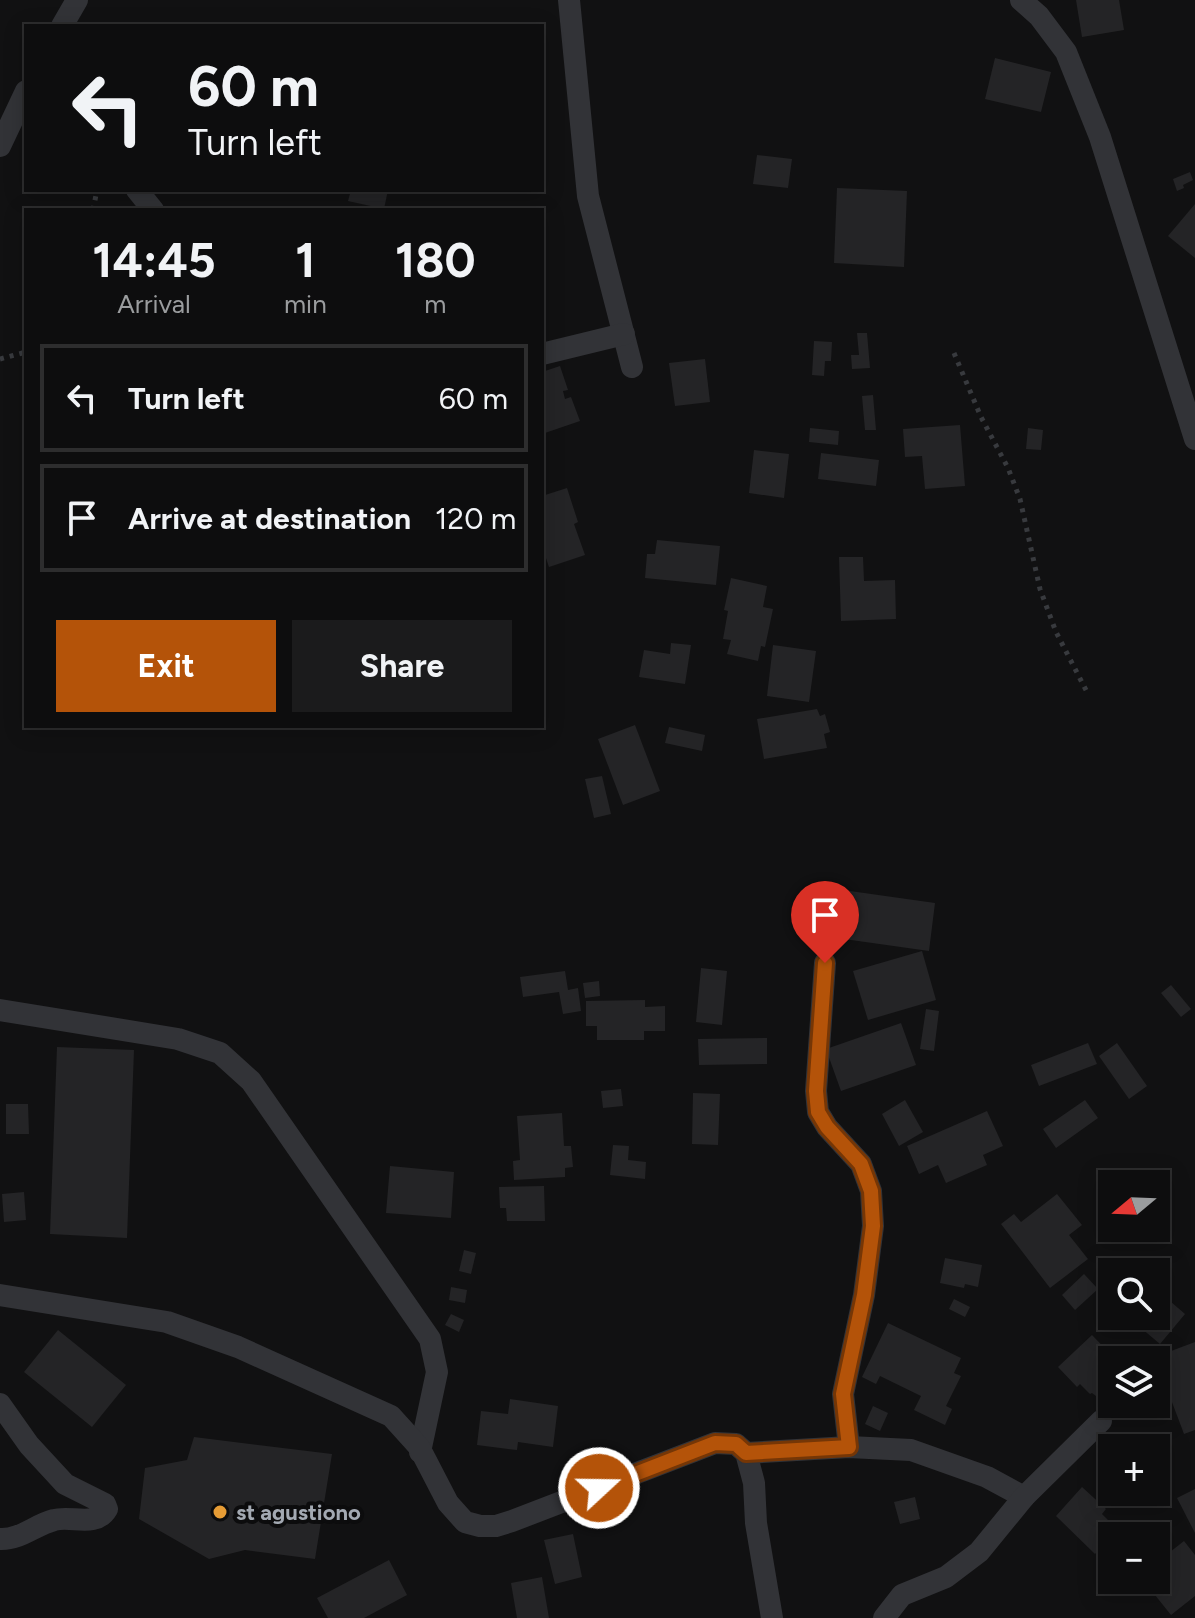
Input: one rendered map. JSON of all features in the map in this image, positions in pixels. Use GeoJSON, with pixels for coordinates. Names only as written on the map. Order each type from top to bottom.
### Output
{"type":"FeatureCollection","features":[{"type":"Feature","properties":{"kind":"street"},"geometry":{"type":"LineString","coordinates":[[63,24],[77,0]]}},
{"type":"Feature","properties":{"kind":"street"},"geometry":{"type":"LineString","coordinates":[[569,0],[588,196],[632,367]]}},
{"type":"Feature","properties":{"kind":"street"},"geometry":{"type":"LineString","coordinates":[[1021,0],[1039,16],[1066,52],[1094,123],[1195,439]]}},
{"type":"Feature","properties":{"kind":"street"},"geometry":{"type":"LineString","coordinates":[[0,146],[24,95]]}},
{"type":"Feature","properties":{"kind":"street"},"geometry":{"type":"LineString","coordinates":[[139,192],[151,208]]}},
{"type":"Feature","properties":{"kind":"street"},"geometry":{"type":"LineString","coordinates":[[544,354],[624,334]]}},
{"type":"Feature","properties":{"kind":"street"},"geometry":{"type":"LineString","coordinates":[[825,963],[816,1091],[818,1112],[827,1127],[861,1164],[871,1191],[873,1226],[864,1295],[843,1394],[849,1447]]}},
{"type":"Feature","properties":{"kind":"street"},"geometry":{"type":"LineString","coordinates":[[0,1010],[178,1039],[220,1053],[251,1081],[430,1339],[437,1372],[420,1452]]}},
{"type":"Feature","properties":{"kind":"street"},"geometry":{"type":"LineString","coordinates":[[0,1295],[167,1322],[238,1347],[391,1416],[419,1447],[448,1503],[465,1522],[480,1526],[496,1526],[715,1443],[736,1444],[746,1453],[754,1483],[756,1523],[772,1618]]}},
{"type":"Feature","properties":{"kind":"street"},"geometry":{"type":"LineString","coordinates":[[0,1404],[29,1445],[65,1484],[105,1504],[107,1509],[100,1517],[80,1521],[56,1519],[11,1539],[0,1539]]}},
{"type":"Feature","properties":{"kind":"street"},"geometry":{"type":"LineString","coordinates":[[884,1618],[902,1595],[946,1577],[979,1552],[1024,1497],[1101,1421]]}},
{"type":"Feature","properties":{"kind":"street"},"geometry":{"type":"LineString","coordinates":[[746,1453],[849,1447],[911,1450],[987,1477],[1024,1497]]}},
{"type":"Feature","properties":{"kind":"path"},"geometry":{"type":"LineString","coordinates":[[0,359],[24,353]]}},
{"type":"Feature","properties":{"kind":"path"},"geometry":{"type":"LineString","coordinates":[[954,353],[981,417],[1008,468],[1020,499],[1040,589],[1056,632],[1088,694]]}},
{"type":"Feature","properties":{"kind":"building"},"geometry":{"type":"Polygon","coordinates":[[[1076,0],[1119,0],[1124,30],[1082,37],[1076,0]]]}},
{"type":"Feature","properties":{"kind":"building"},"geometry":{"type":"Polygon","coordinates":[[[995,58],[1051,72],[1041,112],[985,99],[995,58]]]}},
{"type":"Feature","properties":{"kind":"building"},"geometry":{"type":"Polygon","coordinates":[[[757,155],[792,159],[788,188],[753,184],[757,155]]]}},
{"type":"Feature","properties":{"kind":"building"},"geometry":{"type":"Polygon","coordinates":[[[1190,172],[1193,180],[1177,191],[1173,179],[1190,172]]]}},
{"type":"Feature","properties":{"kind":"building"},"geometry":{"type":"Polygon","coordinates":[[[837,188],[907,191],[904,267],[834,263],[837,188]]]}},
{"type":"Feature","properties":{"kind":"building"},"geometry":{"type":"Polygon","coordinates":[[[350,192],[388,192],[384,208],[348,201],[350,192]]]}},
{"type":"Feature","properties":{"kind":"building"},"geometry":{"type":"Polygon","coordinates":[[[1195,204],[1195,258],[1168,236],[1195,204]]]}},
{"type":"Feature","properties":{"kind":"building"},"geometry":{"type":"Polygon","coordinates":[[[857,333],[867,333],[870,368],[852,369],[851,355],[859,355],[857,333]]]}},
{"type":"Feature","properties":{"kind":"building"},"geometry":{"type":"Polygon","coordinates":[[[814,341],[832,342],[831,361],[825,361],[824,376],[812,375],[814,341]]]}},
{"type":"Feature","properties":{"kind":"building"},"geometry":{"type":"Polygon","coordinates":[[[705,359],[710,402],[675,406],[669,363],[705,359]]]}},
{"type":"Feature","properties":{"kind":"building"},"geometry":{"type":"Polygon","coordinates":[[[560,366],[568,390],[563,391],[565,399],[571,397],[580,421],[544,433],[544,371],[560,366]]]}},
{"type":"Feature","properties":{"kind":"building"},"geometry":{"type":"Polygon","coordinates":[[[873,395],[876,430],[865,430],[862,396],[873,395]]]}},
{"type":"Feature","properties":{"kind":"building"},"geometry":{"type":"Polygon","coordinates":[[[960,425],[965,486],[925,489],[922,456],[905,457],[903,429],[960,425]]]}},
{"type":"Feature","properties":{"kind":"building"},"geometry":{"type":"Polygon","coordinates":[[[810,428],[839,431],[838,445],[809,442],[810,428]]]}},
{"type":"Feature","properties":{"kind":"building"},"geometry":{"type":"Polygon","coordinates":[[[1028,428],[1043,430],[1041,450],[1026,449],[1028,428]]]}},
{"type":"Feature","properties":{"kind":"building"},"geometry":{"type":"Polygon","coordinates":[[[754,450],[789,454],[784,498],[749,493],[754,450]]]}},
{"type":"Feature","properties":{"kind":"building"},"geometry":{"type":"Polygon","coordinates":[[[821,453],[879,460],[876,486],[818,479],[821,453]]]}},
{"type":"Feature","properties":{"kind":"building"},"geometry":{"type":"Polygon","coordinates":[[[567,488],[578,522],[574,524],[585,555],[549,567],[544,552],[544,495],[567,488]]]}},
{"type":"Feature","properties":{"kind":"building"},"geometry":{"type":"Polygon","coordinates":[[[657,540],[720,546],[716,585],[645,578],[647,554],[655,554],[657,540]]]}},
{"type":"Feature","properties":{"kind":"building"},"geometry":{"type":"Polygon","coordinates":[[[839,557],[863,557],[864,581],[895,580],[896,619],[841,621],[839,557]]]}},
{"type":"Feature","properties":{"kind":"building"},"geometry":{"type":"Polygon","coordinates":[[[731,578],[767,586],[763,607],[773,609],[765,647],[761,646],[758,661],[727,654],[731,640],[723,639],[728,611],[724,610],[731,578]]]}},
{"type":"Feature","properties":{"kind":"building"},"geometry":{"type":"Polygon","coordinates":[[[671,643],[691,645],[685,684],[639,677],[644,650],[670,654],[671,643]]]}},
{"type":"Feature","properties":{"kind":"building"},"geometry":{"type":"Polygon","coordinates":[[[773,645],[816,651],[809,702],[767,696],[773,645]]]}},
{"type":"Feature","properties":{"kind":"building"},"geometry":{"type":"Polygon","coordinates":[[[817,709],[820,716],[825,714],[830,732],[824,734],[827,748],[764,759],[757,719],[817,709]]]}},
{"type":"Feature","properties":{"kind":"building"},"geometry":{"type":"Polygon","coordinates":[[[635,725],[660,791],[623,805],[598,739],[635,725]]]}},
{"type":"Feature","properties":{"kind":"building"},"geometry":{"type":"Polygon","coordinates":[[[669,727],[705,735],[702,751],[665,743],[669,727]]]}},
{"type":"Feature","properties":{"kind":"building"},"geometry":{"type":"Polygon","coordinates":[[[602,776],[611,814],[594,818],[585,779],[602,776]]]}},
{"type":"Feature","properties":{"kind":"building"},"geometry":{"type":"Polygon","coordinates":[[[850,891],[935,903],[929,951],[844,939],[850,891]]]}},
{"type":"Feature","properties":{"kind":"building"},"geometry":{"type":"Polygon","coordinates":[[[922,951],[936,1000],[868,1020],[853,971],[922,951]]]}},
{"type":"Feature","properties":{"kind":"building"},"geometry":{"type":"Polygon","coordinates":[[[701,968],[727,971],[722,1025],[696,1022],[701,968]]]}},
{"type":"Feature","properties":{"kind":"building"},"geometry":{"type":"Polygon","coordinates":[[[565,971],[568,990],[578,988],[581,1011],[563,1014],[559,992],[523,997],[520,977],[565,971]]]}},
{"type":"Feature","properties":{"kind":"building"},"geometry":{"type":"Polygon","coordinates":[[[599,981],[600,996],[585,998],[583,983],[599,981]]]}},
{"type":"Feature","properties":{"kind":"building"},"geometry":{"type":"Polygon","coordinates":[[[1171,985],[1191,1009],[1181,1017],[1161,993],[1171,985]]]}},
{"type":"Feature","properties":{"kind":"building"},"geometry":{"type":"Polygon","coordinates":[[[645,1000],[645,1007],[665,1006],[665,1031],[644,1031],[644,1040],[597,1040],[597,1026],[586,1026],[586,1001],[645,1000]]]}},
{"type":"Feature","properties":{"kind":"building"},"geometry":{"type":"Polygon","coordinates":[[[926,1009],[939,1011],[934,1051],[920,1049],[926,1009]]]}},
{"type":"Feature","properties":{"kind":"building"},"geometry":{"type":"Polygon","coordinates":[[[901,1023],[916,1065],[841,1091],[826,1049],[901,1023]]]}},
{"type":"Feature","properties":{"kind":"building"},"geometry":{"type":"Polygon","coordinates":[[[767,1038],[767,1064],[699,1065],[698,1039],[767,1038]]]}},
{"type":"Feature","properties":{"kind":"building"},"geometry":{"type":"Polygon","coordinates":[[[1088,1043],[1097,1064],[1039,1086],[1031,1065],[1088,1043]]]}},
{"type":"Feature","properties":{"kind":"building"},"geometry":{"type":"Polygon","coordinates":[[[1117,1043],[1147,1086],[1129,1099],[1099,1056],[1117,1043]]]}},
{"type":"Feature","properties":{"kind":"building"},"geometry":{"type":"Polygon","coordinates":[[[57,1047],[134,1050],[127,1238],[50,1234],[57,1047]]]}},
{"type":"Feature","properties":{"kind":"building"},"geometry":{"type":"Polygon","coordinates":[[[621,1089],[623,1106],[603,1108],[601,1091],[621,1089]]]}},
{"type":"Feature","properties":{"kind":"building"},"geometry":{"type":"Polygon","coordinates":[[[693,1093],[720,1094],[718,1145],[692,1144],[693,1093]]]}},
{"type":"Feature","properties":{"kind":"building"},"geometry":{"type":"Polygon","coordinates":[[[905,1100],[923,1132],[899,1146],[882,1114],[905,1100]]]}},
{"type":"Feature","properties":{"kind":"building"},"geometry":{"type":"Polygon","coordinates":[[[1085,1100],[1098,1118],[1056,1148],[1043,1129],[1085,1100]]]}},
{"type":"Feature","properties":{"kind":"building"},"geometry":{"type":"Polygon","coordinates":[[[6,1104],[28,1104],[29,1134],[6,1134],[6,1104]]]}},
{"type":"Feature","properties":{"kind":"building"},"geometry":{"type":"Polygon","coordinates":[[[987,1111],[1003,1146],[983,1155],[987,1165],[946,1183],[938,1165],[919,1174],[907,1146],[987,1111]]]}},
{"type":"Feature","properties":{"kind":"building"},"geometry":{"type":"Polygon","coordinates":[[[562,1113],[564,1146],[571,1146],[573,1167],[565,1168],[565,1177],[514,1180],[513,1161],[520,1160],[517,1116],[562,1113]]]}},
{"type":"Feature","properties":{"kind":"building"},"geometry":{"type":"Polygon","coordinates":[[[613,1145],[629,1146],[628,1160],[646,1162],[645,1179],[610,1175],[613,1145]]]}},
{"type":"Feature","properties":{"kind":"building"},"geometry":{"type":"Polygon","coordinates":[[[390,1166],[454,1172],[451,1218],[386,1213],[390,1166]]]}},
{"type":"Feature","properties":{"kind":"building"},"geometry":{"type":"Polygon","coordinates":[[[544,1186],[545,1221],[507,1221],[506,1208],[500,1208],[499,1187],[544,1186]]]}},
{"type":"Feature","properties":{"kind":"building"},"geometry":{"type":"Polygon","coordinates":[[[24,1192],[26,1220],[4,1222],[2,1194],[24,1192]]]}},
{"type":"Feature","properties":{"kind":"building"},"geometry":{"type":"Polygon","coordinates":[[[1057,1194],[1082,1225],[1069,1235],[1088,1259],[1050,1288],[1001,1224],[1014,1214],[1021,1222],[1057,1194]]]}},
{"type":"Feature","properties":{"kind":"building"},"geometry":{"type":"Polygon","coordinates":[[[464,1250],[476,1253],[471,1274],[459,1271],[464,1250]]]}},
{"type":"Feature","properties":{"kind":"building"},"geometry":{"type":"Polygon","coordinates":[[[945,1258],[982,1265],[978,1287],[965,1284],[964,1288],[940,1283],[945,1258]]]}},
{"type":"Feature","properties":{"kind":"building"},"geometry":{"type":"Polygon","coordinates":[[[1084,1274],[1098,1289],[1075,1310],[1062,1295],[1084,1274]]]}},
{"type":"Feature","properties":{"kind":"building"},"geometry":{"type":"Polygon","coordinates":[[[451,1287],[467,1290],[465,1303],[449,1300],[451,1287]]]}},
{"type":"Feature","properties":{"kind":"building"},"geometry":{"type":"Polygon","coordinates":[[[954,1299],[970,1307],[965,1317],[949,1309],[954,1299]]]}},
{"type":"Feature","properties":{"kind":"building"},"geometry":{"type":"Polygon","coordinates":[[[1170,1301],[1185,1314],[1160,1344],[1143,1330],[1170,1330],[1170,1301]]]}},
{"type":"Feature","properties":{"kind":"building"},"geometry":{"type":"Polygon","coordinates":[[[451,1314],[464,1320],[459,1332],[445,1325],[451,1314]]]}},
{"type":"Feature","properties":{"kind":"building"},"geometry":{"type":"Polygon","coordinates":[[[888,1323],[961,1358],[954,1373],[961,1376],[946,1406],[952,1409],[945,1425],[914,1410],[921,1396],[880,1376],[876,1384],[862,1377],[888,1323]]]}},
{"type":"Feature","properties":{"kind":"building"},"geometry":{"type":"Polygon","coordinates":[[[58,1330],[126,1385],[92,1427],[24,1372],[58,1330]]]}},
{"type":"Feature","properties":{"kind":"building"},"geometry":{"type":"Polygon","coordinates":[[[1092,1335],[1103,1346],[1098,1346],[1096,1396],[1080,1384],[1077,1387],[1058,1367],[1092,1335]]]}},
{"type":"Feature","properties":{"kind":"building"},"geometry":{"type":"Polygon","coordinates":[[[1195,1342],[1195,1430],[1184,1434],[1170,1397],[1170,1351],[1195,1342]]]}},
{"type":"Feature","properties":{"kind":"building"},"geometry":{"type":"Polygon","coordinates":[[[510,1399],[558,1406],[553,1447],[518,1442],[517,1450],[477,1445],[481,1411],[508,1414],[510,1399]]]}},
{"type":"Feature","properties":{"kind":"building"},"geometry":{"type":"Polygon","coordinates":[[[873,1406],[888,1413],[880,1431],[865,1424],[873,1406]]]}},
{"type":"Feature","properties":{"kind":"building"},"geometry":{"type":"Polygon","coordinates":[[[194,1437],[332,1454],[315,1559],[245,1550],[209,1559],[139,1519],[145,1468],[187,1460],[194,1437]]]}},
{"type":"Feature","properties":{"kind":"building"},"geometry":{"type":"Polygon","coordinates":[[[1082,1487],[1098,1502],[1098,1506],[1106,1509],[1102,1514],[1110,1522],[1098,1522],[1098,1551],[1095,1554],[1056,1516],[1082,1487]]]}},
{"type":"Feature","properties":{"kind":"building"},"geometry":{"type":"Polygon","coordinates":[[[1195,1489],[1195,1533],[1177,1498],[1195,1489]]]}},
{"type":"Feature","properties":{"kind":"building"},"geometry":{"type":"Polygon","coordinates":[[[915,1497],[920,1519],[900,1524],[894,1502],[915,1497]]]}},
{"type":"Feature","properties":{"kind":"building"},"geometry":{"type":"Polygon","coordinates":[[[573,1534],[582,1577],[555,1584],[544,1540],[573,1534]]]}},
{"type":"Feature","properties":{"kind":"building"},"geometry":{"type":"Polygon","coordinates":[[[1184,1541],[1195,1555],[1195,1596],[1171,1615],[1154,1594],[1170,1594],[1170,1552],[1184,1541]]]}},
{"type":"Feature","properties":{"kind":"building"},"geometry":{"type":"Polygon","coordinates":[[[389,1560],[407,1595],[364,1618],[328,1618],[317,1598],[389,1560]]]}},
{"type":"Feature","properties":{"kind":"building"},"geometry":{"type":"Polygon","coordinates":[[[542,1577],[549,1618],[517,1618],[511,1583],[542,1577]]]}},
{"type":"Feature","properties":{"kind":"place","name":"st agustiono"},"geometry":{"type":"Point","coordinates":[220,1512]}},
{"type":"Feature","properties":{"kind":"route"},"geometry":{"type":"LineString","coordinates":[[599,1488],[715,1443],[736,1444],[746,1453],[849,1447],[843,1394],[864,1295],[873,1226],[871,1191],[861,1164],[827,1127],[818,1112],[816,1091],[825,963]]}}]}
